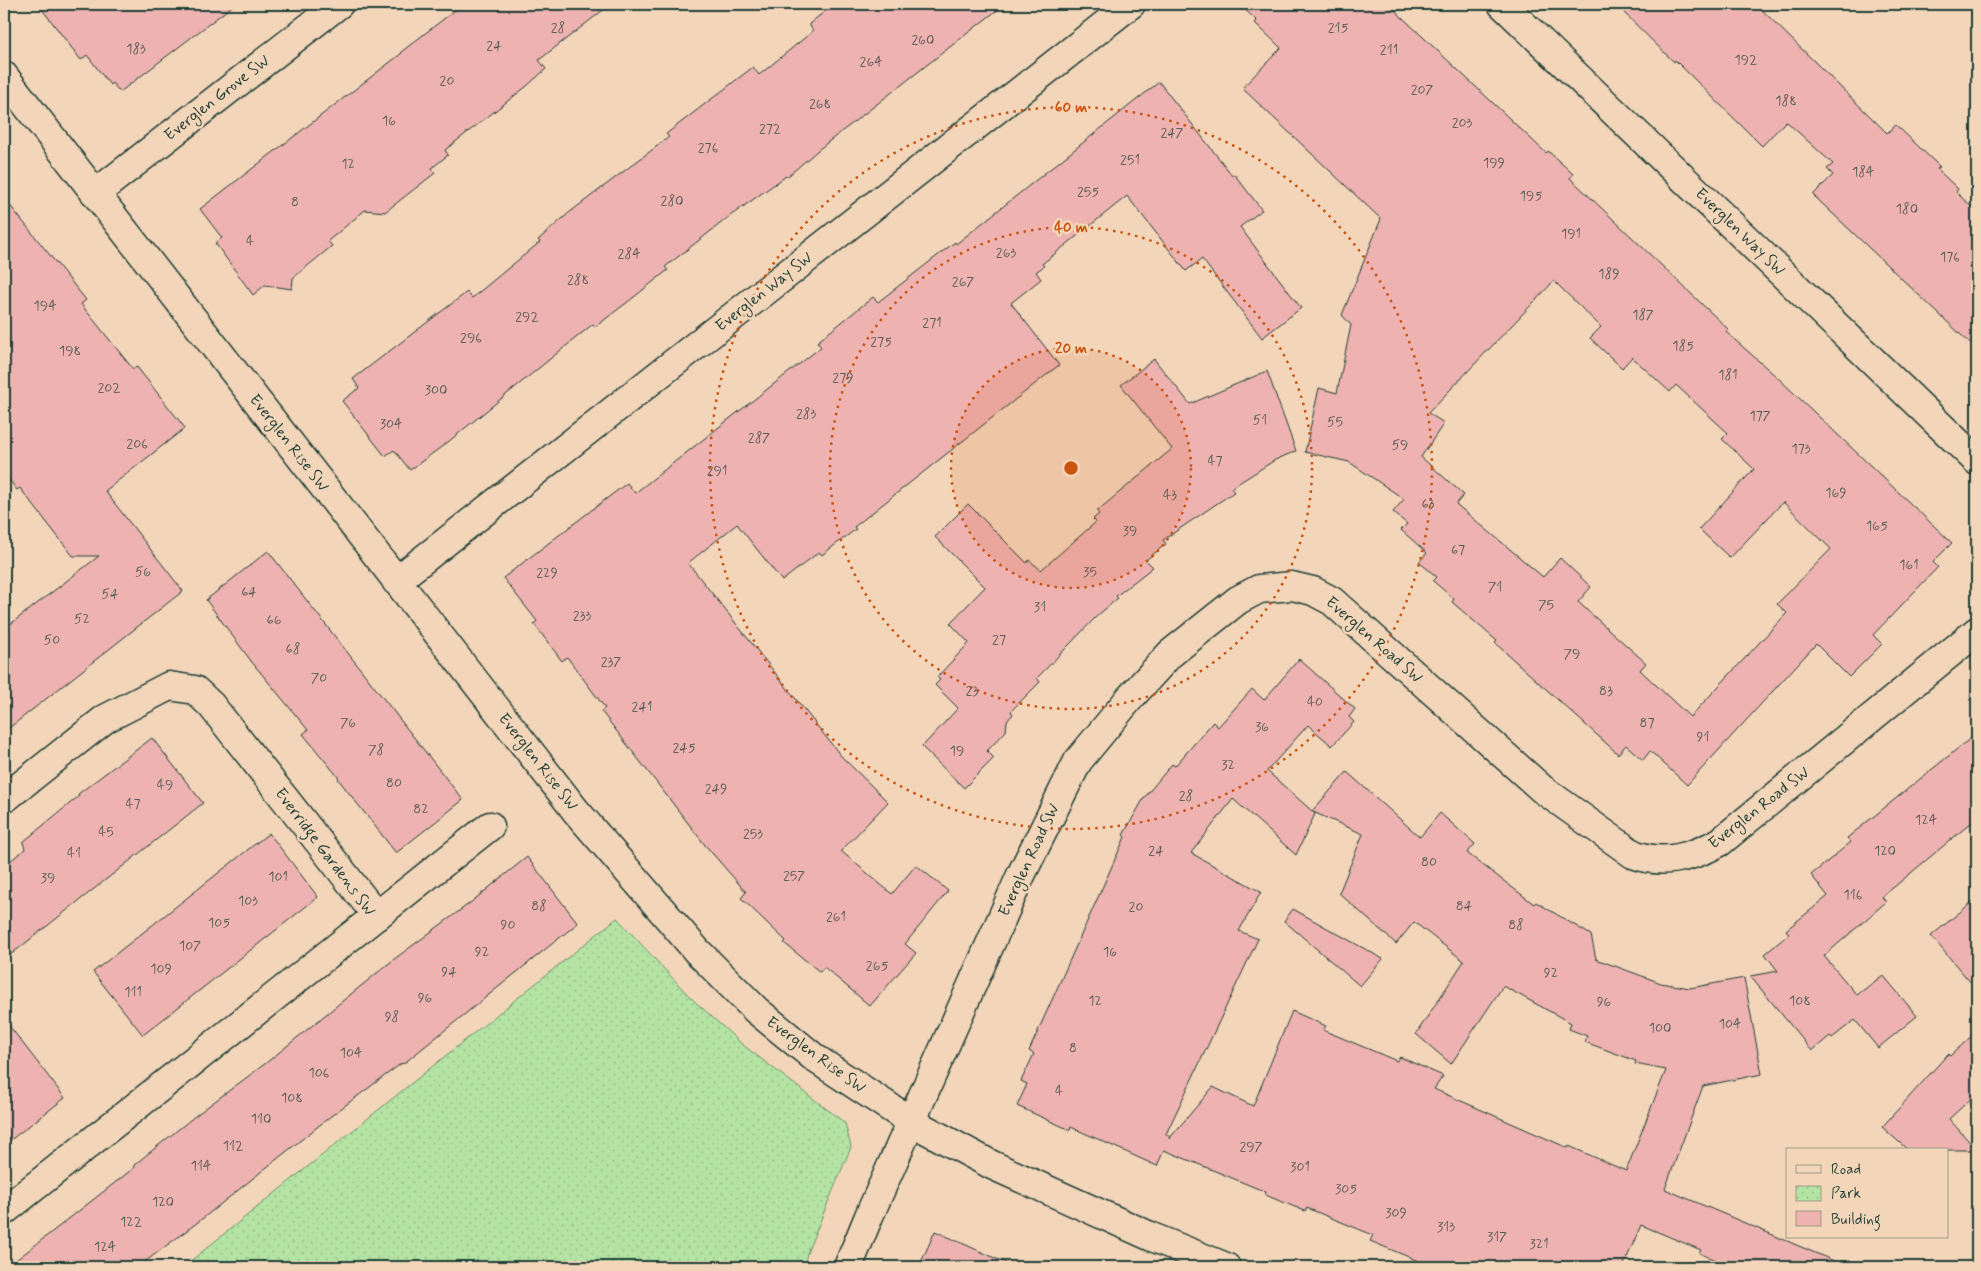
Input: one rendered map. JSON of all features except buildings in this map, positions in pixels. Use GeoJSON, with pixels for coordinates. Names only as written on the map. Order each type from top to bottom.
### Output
{"type":"FeatureCollection","features":[{"type":"Feature","properties":{"kind":"street","name":"Everglen Grove SW"},"geometry":{"type":"LineString","coordinates":[[96,193],[338,4]]}},
{"type":"Feature","properties":{"kind":"street","name":"Everglen Way SW"},"geometry":{"type":"LineString","coordinates":[[396,581],[1131,4]]}},
{"type":"Feature","properties":{"kind":"street","name":"Everglen Way SW"},"geometry":{"type":"LineString","coordinates":[[1502,4],[1977,461]]}},
{"type":"Feature","properties":{"kind":"street","name":"Everglen Rise SW"},"geometry":{"type":"LineString","coordinates":[[4,76],[576,812],[697,951],[756,1010],[816,1059],[912,1122],[992,1165],[1226,1267]]}},
{"type":"Feature","properties":{"kind":"street","name":"Everglen Road SW"},"geometry":{"type":"LineString","coordinates":[[848,1267],[1021,875],[1078,761],[1129,698],[1170,654],[1238,600],[1259,589],[1292,586],[1313,591],[1332,600],[1542,789],[1634,854],[1654,860],[1681,859],[1700,853],[1720,842],[1977,631]]}},
{"type":"Feature","properties":{"kind":"street","name":"Everridge Gardens SW"},"geometry":{"type":"LineString","coordinates":[[4,799],[104,719],[169,686],[195,690],[211,705],[377,916],[4,1211]]}},
{"type":"Feature","properties":{"kind":"street"},"geometry":{"type":"LineString","coordinates":[[377,916],[490,826]]}},
{"type":"Feature","properties":{"kind":"green space"},"geometry":{"type":"Polygon","coordinates":[[[617,918],[691,998],[743,1045],[845,1123],[851,1147],[807,1253],[804,1267],[183,1267],[617,918]]]}}]}
